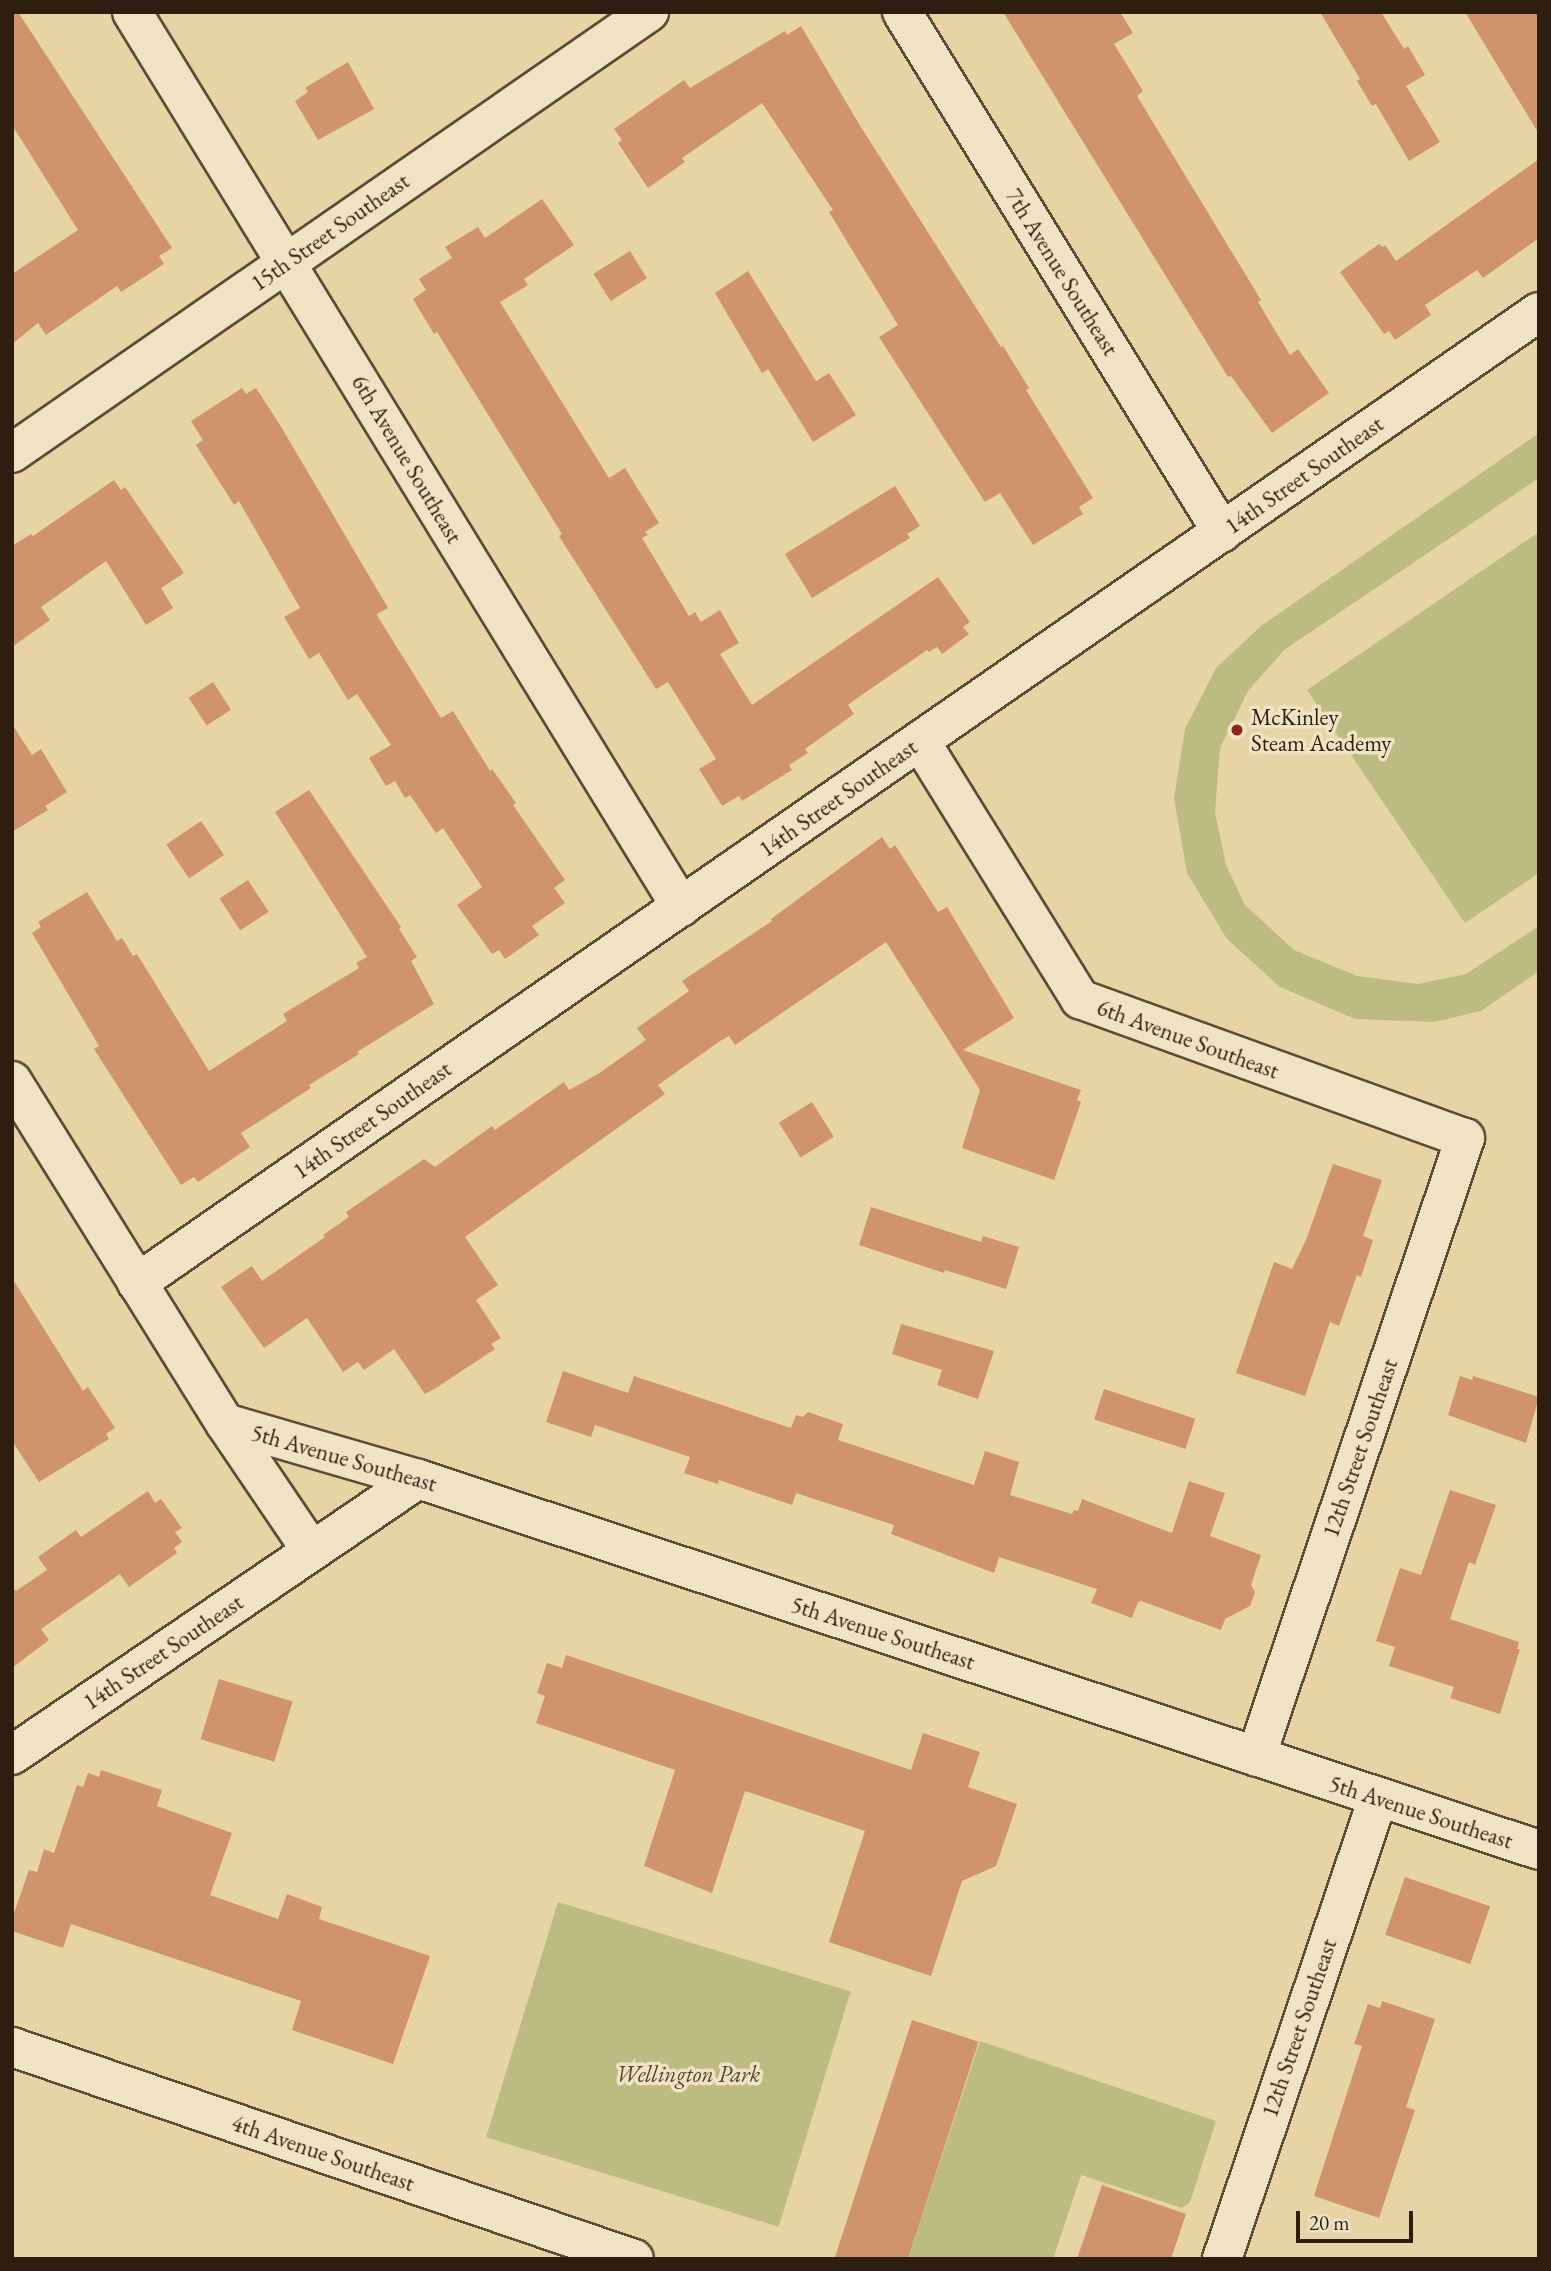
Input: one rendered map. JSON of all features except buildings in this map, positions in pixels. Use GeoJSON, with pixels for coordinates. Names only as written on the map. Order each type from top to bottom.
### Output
{"type":"FeatureCollection","features":[{"type":"Feature","properties":{"kind":"street","name":"6th Avenue Southeast"},"geometry":{"type":"LineString","coordinates":[[132,12],[681,907]]}},
{"type":"Feature","properties":{"kind":"street","name":"15th Street Southeast"},"geometry":{"type":"LineString","coordinates":[[12,453],[649,12]]}},
{"type":"Feature","properties":{"kind":"street","name":"7th Avenue Southeast"},"geometry":{"type":"LineString","coordinates":[[902,12],[1222,532]]}},
{"type":"Feature","properties":{"kind":"street","name":"14th Street Southeast"},"geometry":{"type":"LineString","coordinates":[[137,1283],[1539,312]]}},
{"type":"Feature","properties":{"kind":"street","name":"6th Avenue Southeast"},"geometry":{"type":"LineString","coordinates":[[920,741],[1080,999],[1465,1138]]}},
{"type":"Feature","properties":{"kind":"street","name":"5th Avenue Southeast"},"geometry":{"type":"LineString","coordinates":[[12,1081],[225,1423],[311,1550]]}},
{"type":"Feature","properties":{"kind":"street","name":"12th Street Southeast"},"geometry":{"type":"LineString","coordinates":[[1256,1757],[1465,1138]]}},
{"type":"Feature","properties":{"kind":"street","name":"5th Avenue Southeast"},"geometry":{"type":"LineString","coordinates":[[225,1423],[418,1479],[1539,1850]]}},
{"type":"Feature","properties":{"kind":"street","name":"14th Street Southeast"},"geometry":{"type":"LineString","coordinates":[[12,1755],[418,1479]]}},
{"type":"Feature","properties":{"kind":"street","name":"12th Street Southeast"},"geometry":{"type":"LineString","coordinates":[[1222,2259],[1378,1798]]}},
{"type":"Feature","properties":{"kind":"street","name":"4th Avenue Southeast"},"geometry":{"type":"LineString","coordinates":[[12,2047],[634,2259]]}},
{"type":"Feature","properties":{"kind":"green space"},"geometry":{"type":"Polygon","coordinates":[[[1539,433],[1539,478],[1284,650],[1248,691],[1220,748],[1215,812],[1226,865],[1245,905],[1294,950],[1357,976],[1418,984],[1466,974],[1539,926],[1539,971],[1481,1011],[1434,1022],[1355,1019],[1280,987],[1227,939],[1187,873],[1174,798],[1185,729],[1216,668],[1261,626],[1539,433]]]}},
{"type":"Feature","properties":{"kind":"green space"},"geometry":{"type":"Polygon","coordinates":[[[1539,532],[1539,873],[1465,923],[1307,690],[1539,532]]]}},
{"type":"Feature","properties":{"kind":"green space","name":"Wellington Park"},"geometry":{"type":"Polygon","coordinates":[[[558,1902],[851,1991],[779,2227],[486,2137],[558,1902]]]}},
{"type":"Feature","properties":{"kind":"green space"},"geometry":{"type":"Polygon","coordinates":[[[980,2041],[1216,2121],[1190,2202],[1182,2208],[1081,2175],[1053,2259],[908,2259],[980,2041]]]}},
{"type":"Feature","properties":{"kind":"place","name":"McKinley Steam Academy"},"geometry":{"type":"Point","coordinates":[1237,730]}}]}
